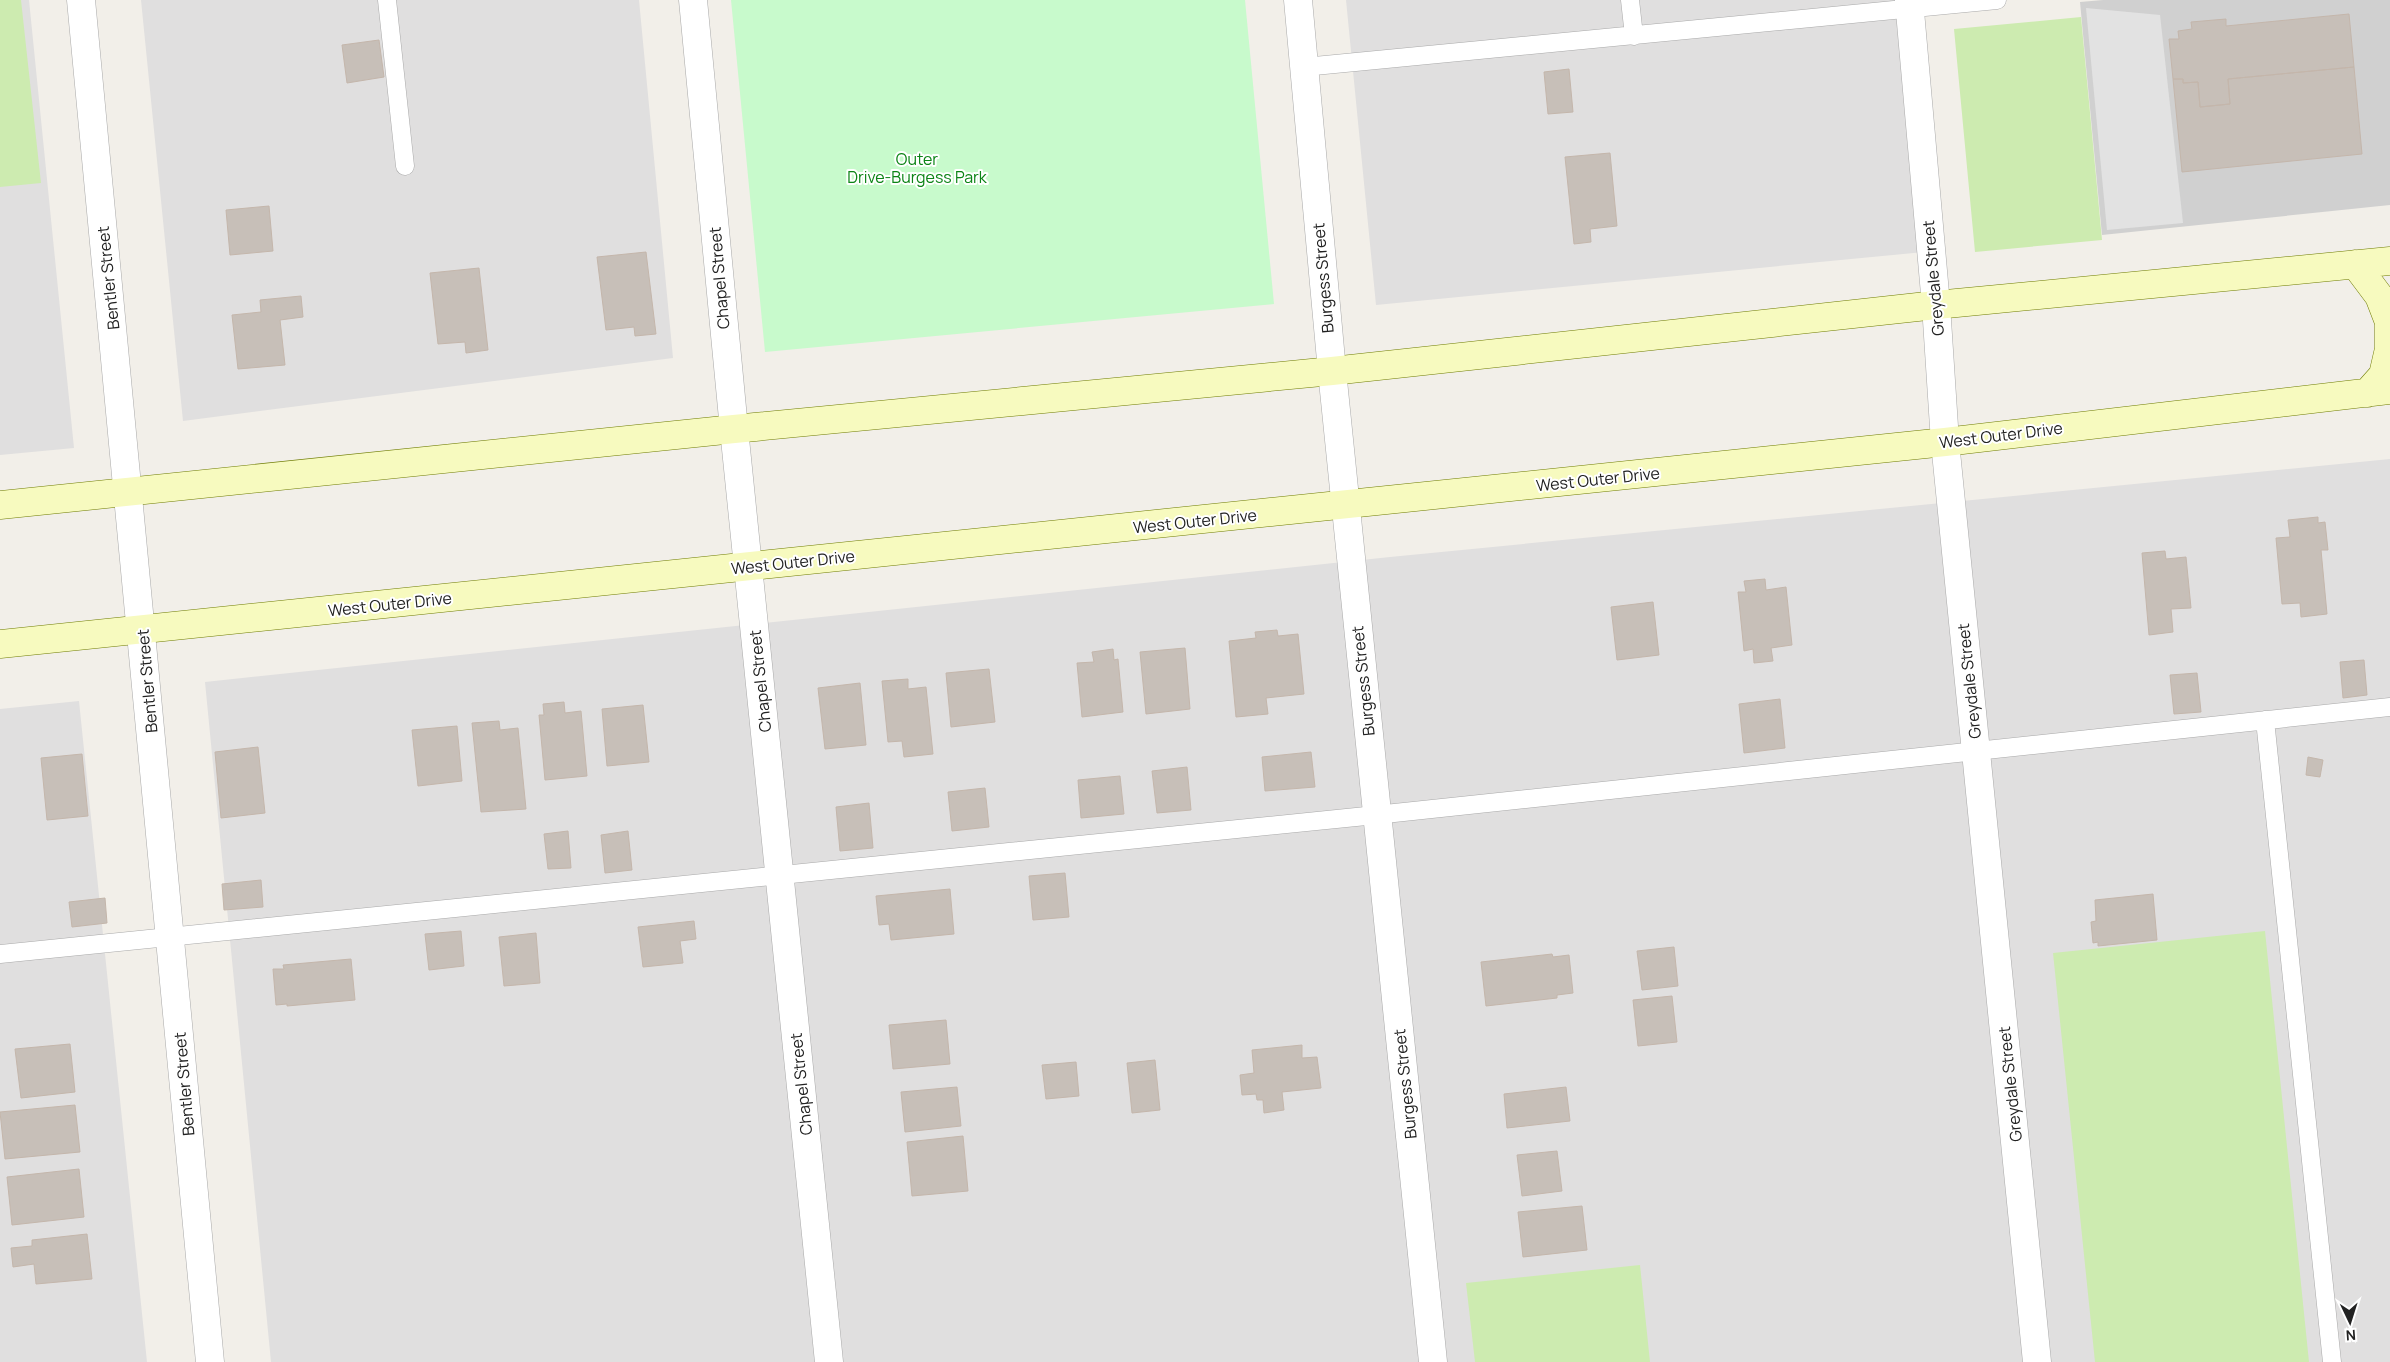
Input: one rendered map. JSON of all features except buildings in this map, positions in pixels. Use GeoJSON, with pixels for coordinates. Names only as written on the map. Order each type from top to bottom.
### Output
{"type":"FeatureCollection","features":[{"type":"Feature","properties":{"kind":"main road"},"geometry":{"type":"LineString","coordinates":[[0,505],[734,429],[1332,372],[1936,306],[2390,261]]}},
{"type":"Feature","properties":{"kind":"main road"},"geometry":{"type":"LineString","coordinates":[[2355,264],[2379,296],[2389,322],[2388,348],[2378,392]]}},
{"type":"Feature","properties":{"kind":"main road","name":"West Outer Drive"},"geometry":{"type":"LineString","coordinates":[[0,644],[1345,506],[1945,442],[2378,392]]}},
{"type":"Feature","properties":{"kind":"street","name":"Bentler Street"},"geometry":{"type":"LineString","coordinates":[[81,0],[210,1362]]}},
{"type":"Feature","properties":{"kind":"street","name":"Chapel Street"},"geometry":{"type":"LineString","coordinates":[[693,0],[734,429],[829,1362]]}},
{"type":"Feature","properties":{"kind":"street","name":"Burgess Street"},"geometry":{"type":"LineString","coordinates":[[1298,0],[1345,506],[1433,1362]]}},
{"type":"Feature","properties":{"kind":"street","name":"Greydale Street"},"geometry":{"type":"LineString","coordinates":[[1909,4],[1936,306],[1945,442],[2037,1362]]}},
{"type":"Feature","properties":{"kind":"lane"},"geometry":{"type":"LineString","coordinates":[[388,0],[405,166]]}},
{"type":"Feature","properties":{"kind":"lane"},"geometry":{"type":"LineString","coordinates":[[1630,0],[1634,36]]}},
{"type":"Feature","properties":{"kind":"lane"},"geometry":{"type":"LineString","coordinates":[[1304,67],[1634,36],[1909,4],[1997,0]]}},
{"type":"Feature","properties":{"kind":"lane"},"geometry":{"type":"LineString","coordinates":[[0,954],[1377,814],[2390,706]]}},
{"type":"Feature","properties":{"kind":"lane"},"geometry":{"type":"LineString","coordinates":[[2265,720],[2332,1362]]}},
{"type":"Feature","properties":{"kind":"shaded area"},"geometry":{"type":"Polygon","coordinates":[[[0,0],[29,0],[74,448],[0,455],[0,0]]]}},
{"type":"Feature","properties":{"kind":"shaded area"},"geometry":{"type":"Polygon","coordinates":[[[141,0],[639,0],[673,358],[183,421],[141,0]]]}},
{"type":"Feature","properties":{"kind":"shaded area"},"geometry":{"type":"Polygon","coordinates":[[[1346,0],[1899,0],[1924,252],[1376,305],[1346,0]]]}},
{"type":"Feature","properties":{"kind":"shaded area"},"geometry":{"type":"Polygon","coordinates":[[[2103,0],[2390,0],[2390,205],[2102,235],[2080,2],[2103,0]]]}},
{"type":"Feature","properties":{"kind":"shaded area"},"geometry":{"type":"Polygon","coordinates":[[[2086,8],[2160,15],[2183,223],[2107,230],[2086,8]]]}},
{"type":"Feature","properties":{"kind":"shaded area"},"geometry":{"type":"Polygon","coordinates":[[[2390,459],[2390,1362],[271,1362],[205,682],[1390,557],[2390,459]]]}},
{"type":"Feature","properties":{"kind":"shaded area"},"geometry":{"type":"Polygon","coordinates":[[[79,701],[147,1362],[0,1362],[0,709],[79,701]]]}},
{"type":"Feature","properties":{"kind":"green space"},"geometry":{"type":"Polygon","coordinates":[[[0,0],[21,0],[41,183],[0,187],[0,0]]]}},
{"type":"Feature","properties":{"kind":"green space","name":"Outer Drive-Burgess Park"},"geometry":{"type":"Polygon","coordinates":[[[731,0],[1245,0],[1274,304],[765,352],[731,0]]]}},
{"type":"Feature","properties":{"kind":"green space"},"geometry":{"type":"Polygon","coordinates":[[[2081,17],[2102,240],[1975,252],[1954,29],[2081,17]]]}},
{"type":"Feature","properties":{"kind":"green space"},"geometry":{"type":"Polygon","coordinates":[[[2265,931],[2309,1362],[2095,1362],[2053,953],[2265,931]]]}},
{"type":"Feature","properties":{"kind":"green space"},"geometry":{"type":"Polygon","coordinates":[[[1640,1265],[1650,1362],[1475,1362],[1466,1283],[1640,1265]]]}}]}
